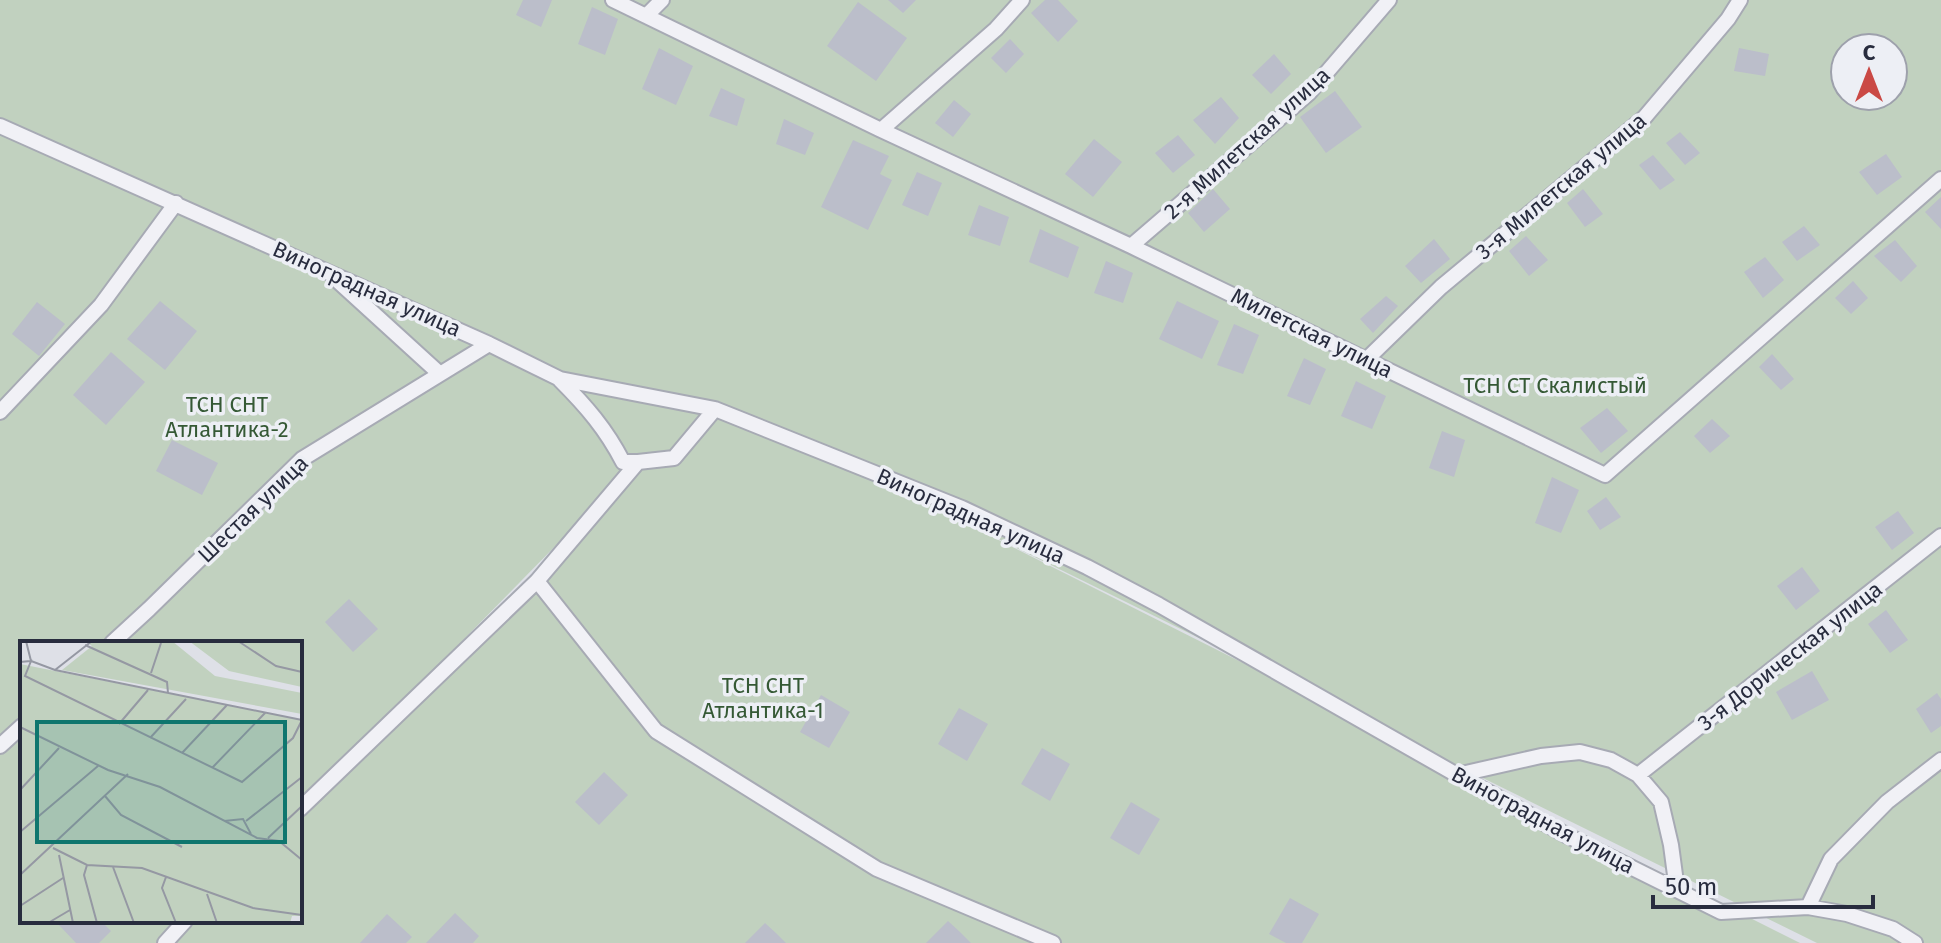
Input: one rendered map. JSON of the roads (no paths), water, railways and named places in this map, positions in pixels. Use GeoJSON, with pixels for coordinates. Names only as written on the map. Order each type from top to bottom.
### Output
{"type":"FeatureCollection","features":[{"type":"Feature","properties":{"kind":"lane","name":"Милетская улица"},"geometry":{"type":"LineString","coordinates":[[613,0],[1605,475],[1941,179]]}},
{"type":"Feature","properties":{"kind":"lane"},"geometry":{"type":"LineString","coordinates":[[646,16],[662,0]]}},
{"type":"Feature","properties":{"kind":"lane"},"geometry":{"type":"LineString","coordinates":[[881,130],[996,29],[1022,0]]}},
{"type":"Feature","properties":{"kind":"lane","name":"2-я Милетская улица"},"geometry":{"type":"LineString","coordinates":[[1131,246],[1309,93],[1389,0]]}},
{"type":"Feature","properties":{"kind":"lane","name":"3-я Милетская улица"},"geometry":{"type":"LineString","coordinates":[[1367,359],[1441,287],[1644,118],[1728,19],[1740,0]]}},
{"type":"Feature","properties":{"kind":"lane","name":"Виноградная улица"},"geometry":{"type":"LineString","coordinates":[[0,126],[489,344],[560,379],[715,409],[962,508],[1087,567],[1568,836],[1721,912],[1808,907],[1847,914],[1893,929],[1915,943]]}},
{"type":"Feature","properties":{"kind":"lane"},"geometry":{"type":"LineString","coordinates":[[0,412],[101,305],[176,203]]}},
{"type":"Feature","properties":{"kind":"lane"},"geometry":{"type":"LineString","coordinates":[[329,274],[440,374]]}},
{"type":"Feature","properties":{"kind":"lane","name":"Шестая улица"},"geometry":{"type":"LineString","coordinates":[[114,641],[302,459],[489,344]]}},
{"type":"Feature","properties":{"kind":"lane"},"geometry":{"type":"LineString","coordinates":[[560,379],[610,436],[623,462],[674,458],[715,409]]}},
{"type":"Feature","properties":{"kind":"lane"},"geometry":{"type":"LineString","coordinates":[[302,807],[537,581],[638,462]]}},
{"type":"Feature","properties":{"kind":"lane","name":"3-я Дорическая улица"},"geometry":{"type":"LineString","coordinates":[[1638,775],[1941,536]]}},
{"type":"Feature","properties":{"kind":"lane"},"geometry":{"type":"LineString","coordinates":[[537,581],[656,731],[877,869],[1053,943]]}},
{"type":"Feature","properties":{"kind":"lane"},"geometry":{"type":"LineString","coordinates":[[0,746],[20,728]]}},
{"type":"Feature","properties":{"kind":"lane"},"geometry":{"type":"LineString","coordinates":[[1457,775],[1541,756],[1580,752],[1611,760],[1638,775],[1661,802],[1677,890]]}},
{"type":"Feature","properties":{"kind":"lane"},"geometry":{"type":"LineString","coordinates":[[1808,907],[1831,859],[1887,802],[1941,760]]}},
{"type":"Feature","properties":{"kind":"lane"},"geometry":{"type":"LineString","coordinates":[[165,943],[183,923]]}},
{"type":"Feature","properties":{"kind":"park label","name":"ТСН СТ Скалистый"},"geometry":{"type":"Point","coordinates":[1555,385]}},
{"type":"Feature","properties":{"kind":"park label","name":"ТСН СНТ Атлантика-2"},"geometry":{"type":"Point","coordinates":[227,416]}},
{"type":"Feature","properties":{"kind":"park label","name":"ТСН СНТ Атлантика-1"},"geometry":{"type":"Point","coordinates":[763,698]}}]}
